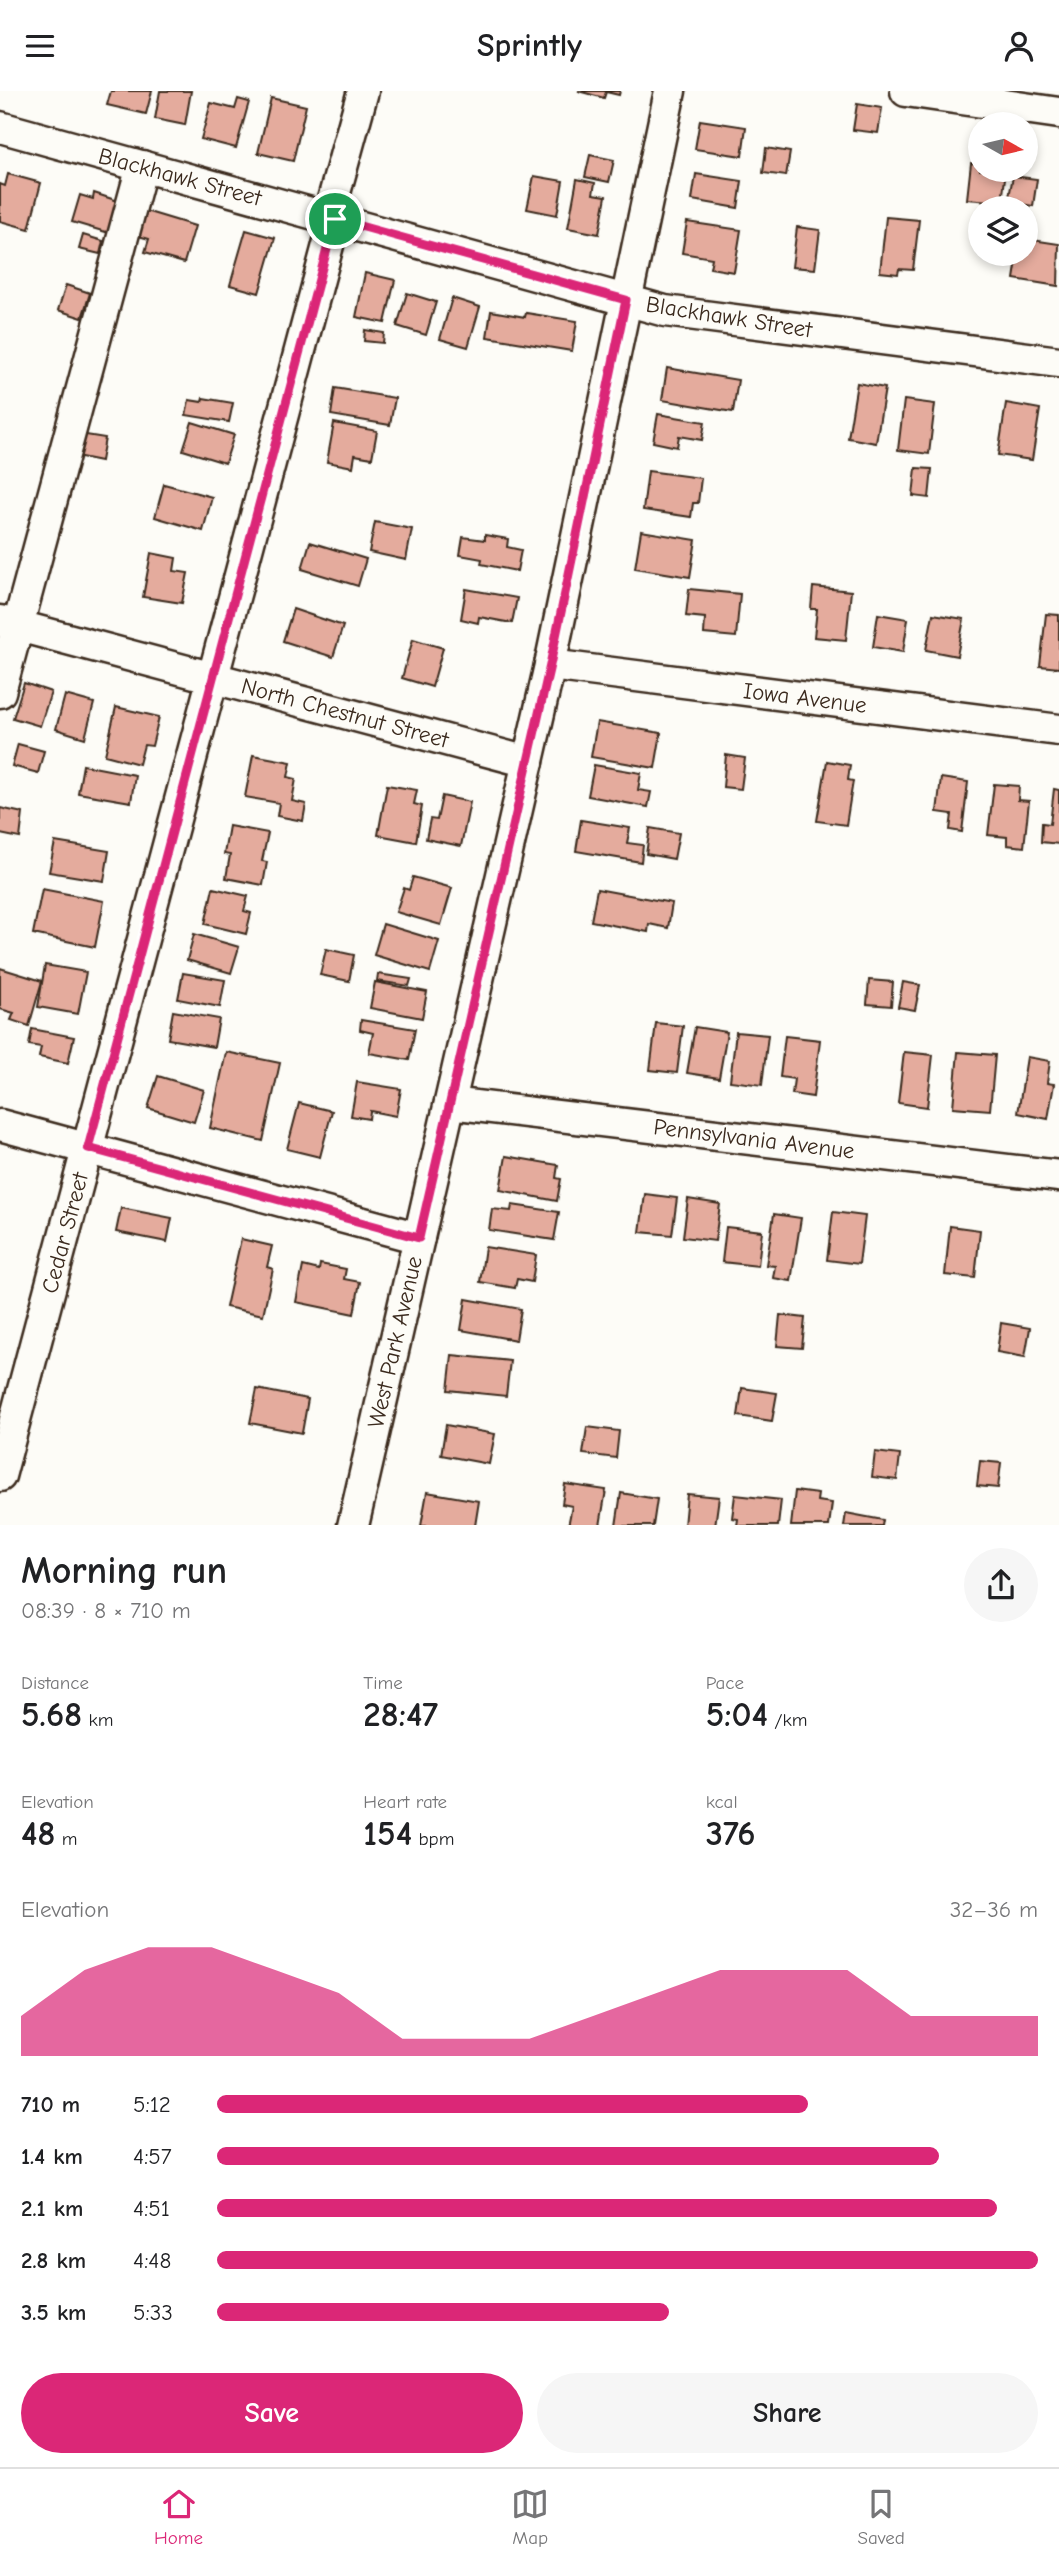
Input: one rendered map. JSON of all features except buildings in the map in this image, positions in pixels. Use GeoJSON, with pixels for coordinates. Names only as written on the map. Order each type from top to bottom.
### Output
{"type":"FeatureCollection","features":[{"type":"Feature","properties":{"kind":"street","name":"Cedar Street"},"geometry":{"type":"LineString","coordinates":[[0,1476],[213,678],[363,91]]}},
{"type":"Feature","properties":{"kind":"street","name":"West Park Avenue"},"geometry":{"type":"LineString","coordinates":[[353,1525],[550,665],[670,91]]}},
{"type":"Feature","properties":{"kind":"street"},"geometry":{"type":"LineString","coordinates":[[905,91],[1059,113]]}},
{"type":"Feature","properties":{"kind":"street","name":"Blackhawk Street"},"geometry":{"type":"LineString","coordinates":[[0,127],[664,311],[1059,362]]}},
{"type":"Feature","properties":{"kind":"street"},"geometry":{"type":"LineString","coordinates":[[0,692],[9,623],[142,166]]}},
{"type":"Feature","properties":{"kind":"street","name":"North Chestnut Street"},"geometry":{"type":"LineString","coordinates":[[9,623],[528,762]]}},
{"type":"Feature","properties":{"kind":"street","name":"Iowa Avenue"},"geometry":{"type":"LineString","coordinates":[[550,665],[1059,730]]}},
{"type":"Feature","properties":{"kind":"street","name":"Pennsylvania Avenue"},"geometry":{"type":"LineString","coordinates":[[450,1103],[1059,1176]]}},
{"type":"Feature","properties":{"kind":"street"},"geometry":{"type":"LineString","coordinates":[[0,1125],[419,1238]]}},
{"type":"Feature","properties":{"kind":"route"},"geometry":{"type":"LineString","coordinates":[[335,219],[626,300],[550,665],[419,1238],[88,1148],[335,219]]}}]}
